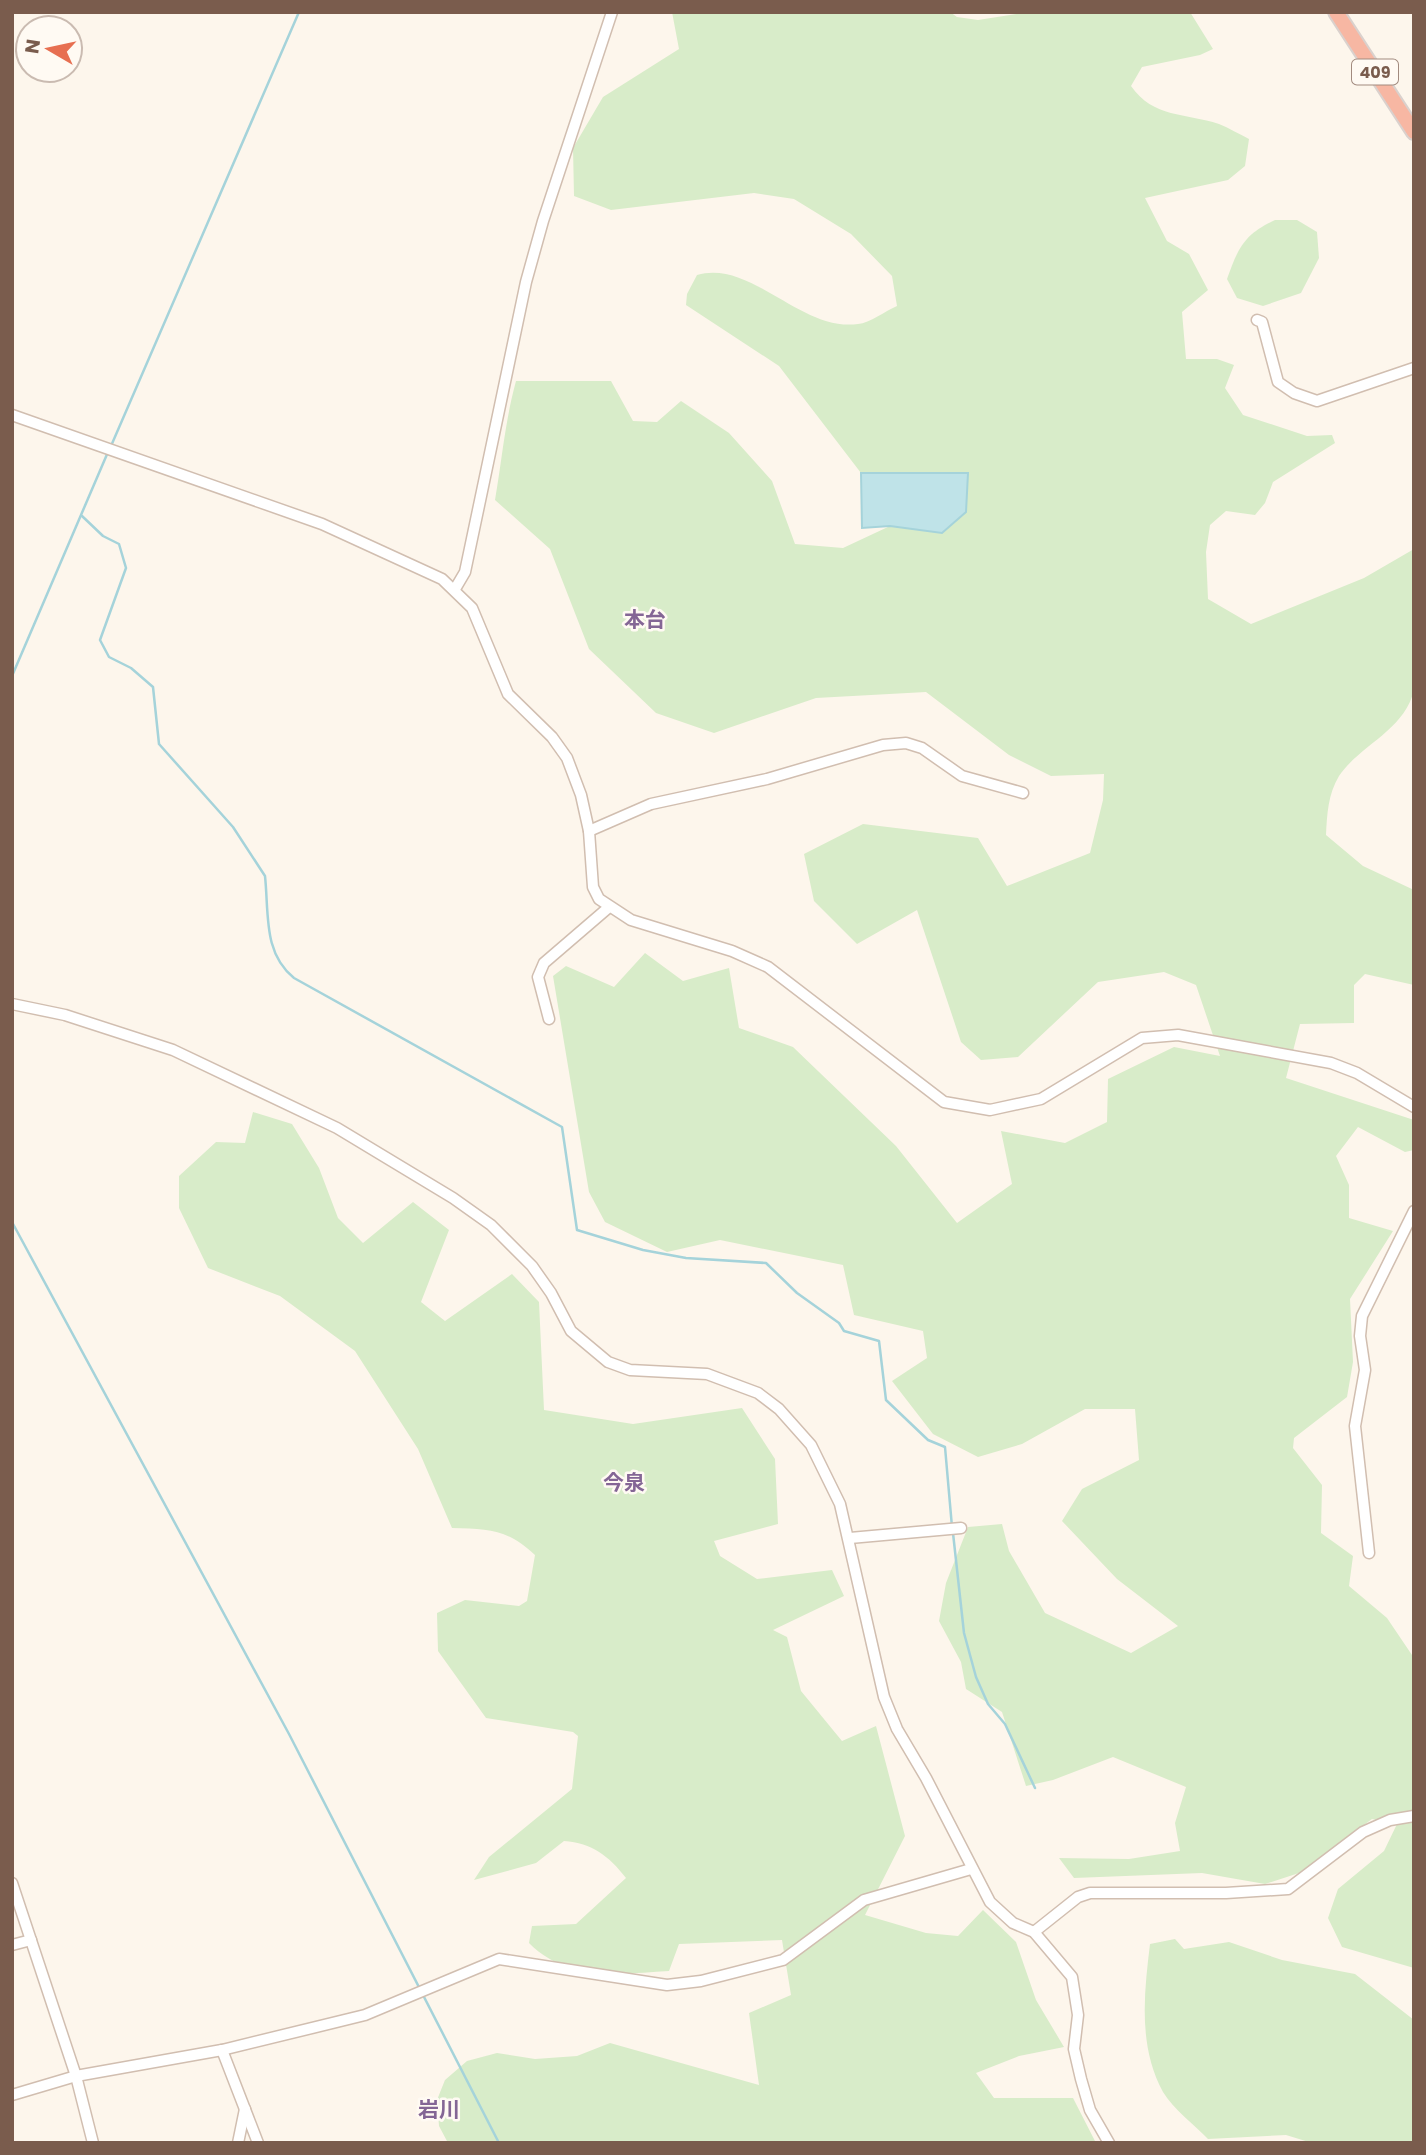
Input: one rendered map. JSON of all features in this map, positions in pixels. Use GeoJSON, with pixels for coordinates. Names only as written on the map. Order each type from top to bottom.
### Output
{"type":"FeatureCollection","features":[{"type":"Feature","properties":{"kind":"highway","name":"409"},"geometry":{"type":"LineString","coordinates":[[1336,12],[1414,132]]}},
{"type":"Feature","properties":{"kind":"street"},"geometry":{"type":"LineString","coordinates":[[455,589],[465,572],[533,257],[612,12]]}},
{"type":"Feature","properties":{"kind":"street"},"geometry":{"type":"LineString","coordinates":[[1257,320],[1262,322],[1278,382],[1294,393],[1317,401],[1414,368]]}},
{"type":"Feature","properties":{"kind":"street"},"geometry":{"type":"LineString","coordinates":[[12,415],[99,443],[344,532],[442,579],[455,589],[480,624],[508,694],[552,737],[566,758],[582,795],[589,831],[593,887],[608,908],[631,920],[720,947],[768,967],[944,1102],[990,1110],[1023,1105],[1041,1099],[1142,1038],[1178,1035],[1331,1063],[1357,1073],[1414,1107]]}},
{"type":"Feature","properties":{"kind":"street"},"geometry":{"type":"LineString","coordinates":[[589,831],[651,804],[767,779],[883,745],[906,743],[922,748],[962,776],[1023,793]]}},
{"type":"Feature","properties":{"kind":"street"},"geometry":{"type":"LineString","coordinates":[[549,1019],[538,977],[544,962],[608,908]]}},
{"type":"Feature","properties":{"kind":"street"},"geometry":{"type":"LineString","coordinates":[[12,1004],[65,1015],[173,1050],[337,1128],[453,1198],[491,1226],[532,1266],[551,1293],[571,1331],[601,1357],[630,1370],[707,1374],[758,1393],[779,1409],[801,1432],[826,1470],[850,1538],[884,1697],[897,1729],[926,1778],[971,1870],[990,1902],[1013,1923],[1034,1931],[1072,1977],[1078,2015],[1074,2049],[1090,2110],[1109,2143]]}},
{"type":"Feature","properties":{"kind":"street"},"geometry":{"type":"LineString","coordinates":[[1369,1553],[1356,1451],[1355,1426],[1365,1370],[1359,1328],[1362,1316],[1414,1211]]}},
{"type":"Feature","properties":{"kind":"street"},"geometry":{"type":"LineString","coordinates":[[850,1538],[961,1528]]}},
{"type":"Feature","properties":{"kind":"street"},"geometry":{"type":"LineString","coordinates":[[1034,1931],[1078,1897],[1090,1893],[1226,1893],[1288,1889],[1312,1874],[1363,1832],[1390,1820],[1414,1816]]}},
{"type":"Feature","properties":{"kind":"street"},"geometry":{"type":"LineString","coordinates":[[12,2095],[76,2077],[222,2050],[365,2015],[499,1959],[667,1985],[701,1981],[783,1959],[811,1942],[836,1919],[864,1900],[971,1870]]}},
{"type":"Feature","properties":{"kind":"street"},"geometry":{"type":"LineString","coordinates":[[12,1883],[76,2077],[93,2143]]}},
{"type":"Feature","properties":{"kind":"street"},"geometry":{"type":"LineString","coordinates":[[12,1945],[31,1940]]}},
{"type":"Feature","properties":{"kind":"street"},"geometry":{"type":"LineString","coordinates":[[222,2050],[258,2143]]}},
{"type":"Feature","properties":{"kind":"street"},"geometry":{"type":"LineString","coordinates":[[238,2143],[244,2109]]}},
{"type":"Feature","properties":{"kind":"green space"},"geometry":{"type":"Polygon","coordinates":[[[672,12],[950,12],[957,17],[978,20],[1029,12],[1190,12],[1213,49],[1200,55],[1142,67],[1131,86],[1149,104],[1160,109],[1219,124],[1249,139],[1245,166],[1228,180],[1145,198],[1167,241],[1189,254],[1208,290],[1182,312],[1186,359],[1217,359],[1234,365],[1225,388],[1243,415],[1307,436],[1332,435],[1335,443],[1273,482],[1265,503],[1255,515],[1226,511],[1210,525],[1206,552],[1208,599],[1251,624],[1364,578],[1414,549],[1414,690],[1409,704],[1392,727],[1339,776],[1330,797],[1326,835],[1363,866],[1414,890],[1414,985],[1365,974],[1354,985],[1354,1023],[1300,1024],[1286,1078],[1414,1120],[1414,1150],[1405,1152],[1358,1127],[1336,1156],[1349,1185],[1349,1218],[1393,1231],[1350,1299],[1353,1362],[1347,1397],[1294,1438],[1293,1448],[1322,1485],[1321,1533],[1353,1556],[1349,1586],[1387,1618],[1414,1658],[1414,1968],[1342,1947],[1328,1918],[1338,1889],[1384,1851],[1397,1824],[1372,1819],[1299,1873],[1265,1884],[1202,1873],[1074,1878],[1059,1858],[1129,1859],[1180,1851],[1175,1823],[1186,1787],[1113,1757],[1053,1780],[1026,1786],[1002,1712],[966,1689],[961,1662],[939,1621],[946,1583],[968,1527],[1002,1524],[1009,1551],[1045,1613],[1131,1653],[1178,1626],[1117,1579],[1062,1521],[1082,1489],[1139,1460],[1135,1409],[1085,1409],[1022,1444],[978,1457],[933,1434],[892,1381],[927,1358],[923,1331],[854,1315],[843,1265],[720,1240],[667,1252],[605,1222],[589,1192],[553,976],[566,966],[614,987],[645,953],[683,981],[729,968],[739,1028],[793,1047],[896,1146],[957,1223],[1012,1184],[1001,1131],[1065,1143],[1107,1122],[1108,1079],[1174,1047],[1220,1056],[1196,985],[1164,972],[1098,982],[1018,1057],[981,1060],[961,1042],[917,910],[857,944],[814,901],[804,854],[863,824],[978,838],[1007,886],[1090,853],[1103,800],[1104,774],[1051,776],[1009,755],[926,692],[816,698],[714,733],[656,713],[589,649],[550,549],[495,500],[516,381],[611,381],[633,421],[657,422],[681,401],[729,433],[772,481],[795,544],[843,548],[890,526],[942,533],[936,472],[861,473],[779,366],[686,305],[687,294],[697,275],[717,273],[737,277],[796,308],[837,324],[867,321],[897,306],[892,276],[851,234],[794,199],[754,193],[611,210],[574,196],[573,148],[603,97],[679,49],[672,12]]]}},
{"type":"Feature","properties":{"kind":"green space"},"geometry":{"type":"Polygon","coordinates":[[[1275,220],[1297,220],[1317,232],[1319,258],[1301,293],[1263,306],[1237,298],[1227,279],[1244,243],[1264,225],[1275,220]]]}},
{"type":"Feature","properties":{"kind":"green space"},"geometry":{"type":"Polygon","coordinates":[[[253,1112],[292,1124],[319,1168],[338,1218],[363,1243],[413,1202],[449,1230],[421,1302],[445,1321],[512,1274],[539,1302],[544,1410],[633,1424],[742,1408],[775,1459],[778,1524],[714,1541],[720,1556],[757,1579],[832,1570],[844,1596],[773,1630],[787,1637],[801,1691],[842,1741],[876,1726],[905,1836],[865,1915],[926,1933],[958,1936],[983,1910],[1016,1942],[1036,2000],[1064,2047],[1019,2056],[976,2073],[994,2098],[1073,2098],[1096,2143],[448,2143],[439,2126],[437,2100],[445,2080],[467,2061],[497,2053],[535,2059],[577,2056],[610,2043],[759,2085],[749,2013],[791,1995],[782,1940],[679,1944],[669,1971],[613,1973],[577,1969],[560,1964],[529,1943],[532,1926],[576,1924],[626,1878],[613,1863],[591,1848],[564,1841],[536,1863],[474,1880],[489,1857],[572,1789],[578,1736],[573,1732],[486,1718],[438,1651],[437,1613],[465,1600],[519,1606],[527,1601],[535,1555],[525,1546],[497,1532],[452,1528],[418,1449],[355,1351],[280,1296],[208,1268],[179,1208],[179,1176],[216,1142],[245,1143],[253,1112]]]}},
{"type":"Feature","properties":{"kind":"green space"},"geometry":{"type":"Polygon","coordinates":[[[1175,1939],[1184,1949],[1229,1942],[1282,1960],[1355,1974],[1414,2020],[1414,2143],[1312,2143],[1286,2135],[1208,2139],[1178,2111],[1163,2092],[1155,2074],[1146,2038],[1145,2001],[1150,1944],[1175,1939]]]}},
{"type":"Feature","properties":{"kind":"water"},"geometry":{"type":"Polygon","coordinates":[[[861,473],[968,473],[966,512],[942,533],[890,526],[862,528],[861,473]]]}},
{"type":"Feature","properties":{"kind":"waterway"},"geometry":{"type":"LineString","coordinates":[[111,446],[299,12]]}},
{"type":"Feature","properties":{"kind":"waterway"},"geometry":{"type":"LineString","coordinates":[[12,676],[108,452]]}},
{"type":"Feature","properties":{"kind":"waterway"},"geometry":{"type":"LineString","coordinates":[[82,516],[103,536],[119,544],[126,568],[100,640],[109,657],[131,668],[153,687],[159,744],[233,827],[265,876],[269,932],[272,945],[284,968],[294,978],[562,1127],[577,1230],[643,1250],[686,1258],[766,1263],[797,1293],[839,1323],[844,1331],[879,1341],[886,1400],[928,1440],[945,1447],[952,1527]]}},
{"type":"Feature","properties":{"kind":"waterway"},"geometry":{"type":"LineString","coordinates":[[12,1222],[289,1734],[499,2143]]}},
{"type":"Feature","properties":{"kind":"waterway"},"geometry":{"type":"LineString","coordinates":[[953,1533],[964,1633],[976,1677],[988,1704],[1005,1724],[1035,1788]]}},
{"type":"Feature","properties":{"kind":"district","name":"本台"},"geometry":{"type":"Point","coordinates":[645,620]}},
{"type":"Feature","properties":{"kind":"district","name":"今泉"},"geometry":{"type":"Point","coordinates":[624,1483]}},
{"type":"Feature","properties":{"kind":"district","name":"岩川"},"geometry":{"type":"Point","coordinates":[439,2110]}}]}
